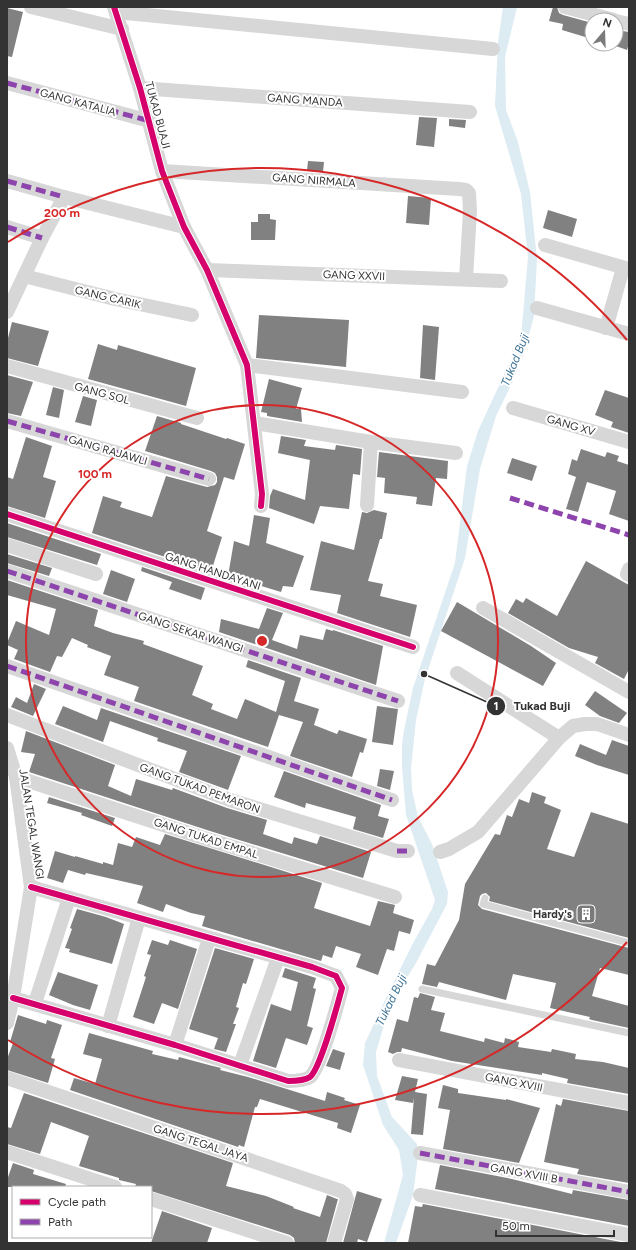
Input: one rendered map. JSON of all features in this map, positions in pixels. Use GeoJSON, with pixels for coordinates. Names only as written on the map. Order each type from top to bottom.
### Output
{"type":"FeatureCollection","features":[{"type":"Feature","properties":{"kind":"street"},"geometry":{"type":"LineString","coordinates":[[31,7],[122,29]]}},
{"type":"Feature","properties":{"kind":"street"},"geometry":{"type":"LineString","coordinates":[[565,7],[584,12]]}},
{"type":"Feature","properties":{"kind":"street"},"geometry":{"type":"LineString","coordinates":[[115,10],[493,49]]}},
{"type":"Feature","properties":{"kind":"street","name":"TUKAD BUAJI"},"geometry":{"type":"LineString","coordinates":[[115,10],[150,121],[162,171],[184,227],[207,270],[247,365],[262,494],[261,506]]}},
{"type":"Feature","properties":{"kind":"street","name":"GANG KATALIA"},"geometry":{"type":"LineString","coordinates":[[7,84],[150,121]]}},
{"type":"Feature","properties":{"kind":"street","name":"GANG MANDA"},"geometry":{"type":"LineString","coordinates":[[140,88],[470,112]]}},
{"type":"Feature","properties":{"kind":"street","name":"GANG NIRMALA"},"geometry":{"type":"LineString","coordinates":[[162,171],[466,190],[470,193],[466,279]]}},
{"type":"Feature","properties":{"kind":"street"},"geometry":{"type":"LineString","coordinates":[[7,181],[184,227]]}},
{"type":"Feature","properties":{"kind":"street"},"geometry":{"type":"LineString","coordinates":[[9,305],[64,197]]}},
{"type":"Feature","properties":{"kind":"street"},"geometry":{"type":"LineString","coordinates":[[7,227],[42,238]]}},
{"type":"Feature","properties":{"kind":"street"},"geometry":{"type":"LineString","coordinates":[[545,245],[626,268],[606,328]]}},
{"type":"Feature","properties":{"kind":"street","name":"GANG XXVII"},"geometry":{"type":"LineString","coordinates":[[207,270],[501,281]]}},
{"type":"Feature","properties":{"kind":"street","name":"GANG CARIK"},"geometry":{"type":"LineString","coordinates":[[24,276],[114,299],[192,315]]}},
{"type":"Feature","properties":{"kind":"street"},"geometry":{"type":"LineString","coordinates":[[537,308],[629,334]]}},
{"type":"Feature","properties":{"kind":"street"},"geometry":{"type":"LineString","coordinates":[[247,365],[462,392]]}},
{"type":"Feature","properties":{"kind":"street","name":"GANG SOL"},"geometry":{"type":"LineString","coordinates":[[7,366],[197,418]]}},
{"type":"Feature","properties":{"kind":"street","name":"GANG XV"},"geometry":{"type":"LineString","coordinates":[[513,408],[629,442]]}},
{"type":"Feature","properties":{"kind":"street","name":"GANG RAJAWLI"},"geometry":{"type":"LineString","coordinates":[[7,421],[209,479]]}},
{"type":"Feature","properties":{"kind":"street"},"geometry":{"type":"LineString","coordinates":[[254,422],[371,442],[456,453]]}},
{"type":"Feature","properties":{"kind":"street"},"geometry":{"type":"LineString","coordinates":[[367,505],[371,442]]}},
{"type":"Feature","properties":{"kind":"street","name":"GANG HANDAYANI"},"geometry":{"type":"LineString","coordinates":[[7,514],[413,647]]}},
{"type":"Feature","properties":{"kind":"street"},"geometry":{"type":"LineString","coordinates":[[7,545],[96,574]]}},
{"type":"Feature","properties":{"kind":"street"},"geometry":{"type":"LineString","coordinates":[[629,569],[627,574],[629,575]]}},
{"type":"Feature","properties":{"kind":"street","name":"GANG SEKAR WANGI"},"geometry":{"type":"LineString","coordinates":[[7,571],[398,701]]}},
{"type":"Feature","properties":{"kind":"street"},"geometry":{"type":"LineString","coordinates":[[483,608],[629,692]]}},
{"type":"Feature","properties":{"kind":"street"},"geometry":{"type":"LineString","coordinates":[[7,666],[392,800]]}},
{"type":"Feature","properties":{"kind":"street"},"geometry":{"type":"LineString","coordinates":[[457,673],[559,738]]}},
{"type":"Feature","properties":{"kind":"street","name":"GANG TUKAD PEMARON"},"geometry":{"type":"LineString","coordinates":[[7,715],[230,800],[403,851]]}},
{"type":"Feature","properties":{"kind":"street"},"geometry":{"type":"LineString","coordinates":[[440,852],[449,849],[478,832],[559,738],[573,726],[597,724],[629,735]]}},
{"type":"Feature","properties":{"kind":"street","name":"JALAN TEGAL WANGI"},"geometry":{"type":"LineString","coordinates":[[7,1023],[13,998],[31,887],[16,777],[8,753]]}},
{"type":"Feature","properties":{"kind":"street","name":"GANG TUKAD EMPAL"},"geometry":{"type":"LineString","coordinates":[[16,777],[395,897]]}},
{"type":"Feature","properties":{"kind":"street"},"geometry":{"type":"LineString","coordinates":[[13,998],[175,1045],[288,1081],[309,1078],[314,1071],[325,1044],[342,988],[336,976],[326,972],[31,887]]}},
{"type":"Feature","properties":{"kind":"street"},"geometry":{"type":"LineString","coordinates":[[35,1004],[69,898]]}},
{"type":"Feature","properties":{"kind":"street"},"geometry":{"type":"LineString","coordinates":[[108,1026],[139,918]]}},
{"type":"Feature","properties":{"kind":"street"},"geometry":{"type":"LineString","coordinates":[[175,1045],[209,939]]}},
{"type":"Feature","properties":{"kind":"street"},"geometry":{"type":"LineString","coordinates":[[240,1065],[278,958]]}},
{"type":"Feature","properties":{"kind":"street","name":"GANG XVIII"},"geometry":{"type":"LineString","coordinates":[[399,1060],[629,1103]]}},
{"type":"Feature","properties":{"kind":"street","name":"GANG TEGAL JAYA"},"geometry":{"type":"LineString","coordinates":[[7,1078],[341,1191],[345,1194],[347,1199],[334,1243]]}},
{"type":"Feature","properties":{"kind":"street"},"geometry":{"type":"LineString","coordinates":[[7,1152],[112,1186]]}},
{"type":"Feature","properties":{"kind":"street","name":"GANG XVIII B"},"geometry":{"type":"LineString","coordinates":[[420,1153],[629,1192]]}},
{"type":"Feature","properties":{"kind":"street"},"geometry":{"type":"LineString","coordinates":[[420,1195],[629,1235]]}},
{"type":"Feature","properties":{"kind":"street"},"geometry":{"type":"LineString","coordinates":[[152,1199],[287,1243]]}},
{"type":"Feature","properties":{"kind":"lane"},"geometry":{"type":"LineString","coordinates":[[485,898],[483,904],[629,943]]}},
{"type":"Feature","properties":{"kind":"lane"},"geometry":{"type":"LineString","coordinates":[[422,989],[629,1033]]}},
{"type":"Feature","properties":{"kind":"water"},"geometry":{"type":"Polygon","coordinates":[[[503,7],[517,7],[505,57],[506,110],[518,142],[530,192],[537,259],[534,316],[524,354],[496,416],[480,469],[465,558],[425,679],[416,720],[411,768],[412,790],[418,817],[432,844],[448,892],[447,904],[416,963],[400,989],[385,1022],[376,1052],[377,1076],[392,1117],[417,1144],[418,1156],[413,1195],[396,1243],[384,1243],[403,1175],[399,1150],[383,1125],[363,1065],[365,1043],[412,945],[432,909],[435,900],[406,815],[402,767],[404,730],[413,688],[455,563],[467,466],[478,431],[521,338],[528,257],[521,194],[495,106],[498,42],[503,7]]]}},
{"type":"Feature","properties":{"kind":"building"},"geometry":{"type":"Polygon","coordinates":[[[553,7],[557,7],[559,13],[584,21],[584,37],[562,30],[563,24],[549,21],[553,7]]]}},
{"type":"Feature","properties":{"kind":"building"},"geometry":{"type":"Polygon","coordinates":[[[7,8],[23,12],[12,57],[7,56],[7,8]]]}},
{"type":"Feature","properties":{"kind":"building"},"geometry":{"type":"Polygon","coordinates":[[[624,31],[629,32],[629,43],[627,50],[624,49],[624,31]]]}},
{"type":"Feature","properties":{"kind":"building"},"geometry":{"type":"Polygon","coordinates":[[[419,117],[437,118],[434,147],[416,145],[419,117]]]}},
{"type":"Feature","properties":{"kind":"building"},"geometry":{"type":"Polygon","coordinates":[[[449,119],[466,120],[465,128],[449,126],[449,119]]]}},
{"type":"Feature","properties":{"kind":"building"},"geometry":{"type":"Polygon","coordinates":[[[308,161],[324,162],[323,172],[307,171],[308,161]]]}},
{"type":"Feature","properties":{"kind":"building"},"geometry":{"type":"Polygon","coordinates":[[[408,196],[431,198],[429,225],[406,223],[408,196]]]}},
{"type":"Feature","properties":{"kind":"building"},"geometry":{"type":"Polygon","coordinates":[[[548,210],[577,219],[572,237],[543,228],[548,210]]]}},
{"type":"Feature","properties":{"kind":"building"},"geometry":{"type":"Polygon","coordinates":[[[258,214],[270,214],[270,219],[276,220],[275,240],[251,240],[251,222],[258,222],[258,214]]]}},
{"type":"Feature","properties":{"kind":"building"},"geometry":{"type":"Polygon","coordinates":[[[259,315],[349,320],[346,367],[256,358],[259,315]]]}},
{"type":"Feature","properties":{"kind":"building"},"geometry":{"type":"Polygon","coordinates":[[[12,322],[49,331],[38,366],[7,358],[7,342],[12,322]]]}},
{"type":"Feature","properties":{"kind":"building"},"geometry":{"type":"Polygon","coordinates":[[[423,325],[439,327],[435,380],[420,378],[423,325]]]}},
{"type":"Feature","properties":{"kind":"building"},"geometry":{"type":"Polygon","coordinates":[[[98,344],[117,350],[118,345],[196,368],[186,406],[88,379],[98,344]]]}},
{"type":"Feature","properties":{"kind":"building"},"geometry":{"type":"Polygon","coordinates":[[[7,375],[33,382],[21,416],[7,413],[7,375]]]}},
{"type":"Feature","properties":{"kind":"building"},"geometry":{"type":"Polygon","coordinates":[[[269,379],[302,388],[296,409],[301,409],[302,422],[267,416],[267,413],[261,412],[269,379]]]}},
{"type":"Feature","properties":{"kind":"building"},"geometry":{"type":"Polygon","coordinates":[[[53,387],[64,390],[59,418],[46,415],[53,387]]]}},
{"type":"Feature","properties":{"kind":"building"},"geometry":{"type":"Polygon","coordinates":[[[605,390],[629,398],[629,433],[611,427],[613,422],[595,415],[605,390]]]}},
{"type":"Feature","properties":{"kind":"building"},"geometry":{"type":"Polygon","coordinates":[[[83,396],[97,400],[91,426],[75,422],[83,396]]]}},
{"type":"Feature","properties":{"kind":"building"},"geometry":{"type":"Polygon","coordinates":[[[157,416],[245,444],[234,480],[224,477],[207,531],[222,537],[211,572],[92,533],[103,496],[122,502],[120,507],[152,517],[166,476],[207,487],[215,485],[217,482],[215,473],[211,471],[145,451],[157,416]]]}},
{"type":"Feature","properties":{"kind":"building"},"geometry":{"type":"Polygon","coordinates":[[[281,436],[306,440],[304,446],[335,450],[336,445],[362,449],[360,475],[353,474],[349,509],[320,506],[314,524],[269,508],[270,496],[273,489],[305,500],[310,460],[278,453],[281,436]]]}},
{"type":"Feature","properties":{"kind":"building"},"geometry":{"type":"Polygon","coordinates":[[[26,437],[52,446],[43,477],[56,481],[45,518],[7,506],[7,477],[13,479],[26,437]]]}},
{"type":"Feature","properties":{"kind":"building"},"geometry":{"type":"Polygon","coordinates":[[[581,449],[605,457],[607,452],[619,456],[617,461],[629,465],[629,521],[609,514],[616,491],[587,482],[578,512],[566,509],[576,477],[568,474],[572,459],[577,461],[581,449]]]}},
{"type":"Feature","properties":{"kind":"building"},"geometry":{"type":"Polygon","coordinates":[[[379,452],[448,461],[447,479],[436,478],[432,506],[416,504],[417,497],[384,493],[385,478],[377,477],[379,452]]]}},
{"type":"Feature","properties":{"kind":"building"},"geometry":{"type":"Polygon","coordinates":[[[512,458],[537,466],[532,481],[507,473],[512,458]]]}},
{"type":"Feature","properties":{"kind":"building"},"geometry":{"type":"Polygon","coordinates":[[[374,510],[387,513],[382,539],[380,539],[368,581],[383,584],[380,596],[417,605],[410,637],[337,613],[341,595],[310,590],[321,541],[354,550],[362,512],[367,513],[374,510]]]}},
{"type":"Feature","properties":{"kind":"building"},"geometry":{"type":"Polygon","coordinates":[[[254,515],[270,518],[266,543],[304,556],[293,587],[283,586],[281,592],[228,576],[234,541],[249,546],[254,515]]]}},
{"type":"Feature","properties":{"kind":"building"},"geometry":{"type":"Polygon","coordinates":[[[7,523],[101,554],[97,565],[7,537],[7,523]]]}},
{"type":"Feature","properties":{"kind":"building"},"geometry":{"type":"Polygon","coordinates":[[[7,554],[52,568],[49,576],[7,563],[7,554]]]}},
{"type":"Feature","properties":{"kind":"building"},"geometry":{"type":"Polygon","coordinates":[[[586,561],[629,585],[629,669],[624,679],[595,663],[598,657],[569,648],[508,613],[516,599],[523,603],[526,598],[557,616],[586,561]]]}},
{"type":"Feature","properties":{"kind":"building"},"geometry":{"type":"Polygon","coordinates":[[[142,567],[205,588],[201,600],[169,589],[172,582],[141,571],[142,567]]]}},
{"type":"Feature","properties":{"kind":"building"},"geometry":{"type":"Polygon","coordinates":[[[111,570],[135,579],[127,602],[103,594],[111,570]]]}},
{"type":"Feature","properties":{"kind":"building"},"geometry":{"type":"Polygon","coordinates":[[[7,580],[98,610],[94,626],[113,633],[144,641],[143,644],[203,666],[192,695],[213,704],[211,709],[237,719],[245,699],[276,712],[285,681],[246,667],[248,660],[301,678],[294,701],[319,709],[314,725],[337,734],[339,730],[367,739],[363,753],[360,752],[352,777],[290,756],[303,722],[279,715],[268,747],[134,701],[139,687],[104,675],[111,656],[87,647],[88,645],[72,638],[62,657],[57,656],[50,672],[14,659],[18,650],[7,645],[7,643],[16,621],[49,635],[56,609],[7,595],[7,580]]]}},
{"type":"Feature","properties":{"kind":"building"},"geometry":{"type":"Polygon","coordinates":[[[457,602],[531,646],[556,663],[543,686],[441,631],[457,602]]]}},
{"type":"Feature","properties":{"kind":"building"},"geometry":{"type":"Polygon","coordinates":[[[267,608],[283,613],[272,640],[297,649],[300,635],[323,640],[326,629],[383,646],[376,685],[219,632],[221,619],[259,629],[267,608]]]}},
{"type":"Feature","properties":{"kind":"building"},"geometry":{"type":"Polygon","coordinates":[[[34,684],[46,689],[33,716],[11,707],[16,697],[27,703],[34,684]]]}},
{"type":"Feature","properties":{"kind":"building"},"geometry":{"type":"Polygon","coordinates":[[[595,691],[627,713],[619,723],[600,716],[585,705],[595,691]]]}},
{"type":"Feature","properties":{"kind":"building"},"geometry":{"type":"Polygon","coordinates":[[[63,706],[97,720],[101,708],[241,756],[228,790],[179,772],[187,751],[157,741],[158,738],[110,721],[103,742],[55,724],[63,706]]]}},
{"type":"Feature","properties":{"kind":"building"},"geometry":{"type":"Polygon","coordinates":[[[377,706],[398,709],[393,745],[372,742],[377,706]]]}},
{"type":"Feature","properties":{"kind":"building"},"geometry":{"type":"Polygon","coordinates":[[[26,731],[115,765],[108,786],[131,796],[136,779],[172,790],[173,788],[227,808],[267,820],[263,834],[292,844],[294,837],[317,844],[320,836],[371,852],[363,878],[210,831],[29,772],[35,754],[21,752],[26,731]]]}},
{"type":"Feature","properties":{"kind":"building"},"geometry":{"type":"Polygon","coordinates":[[[612,740],[629,746],[629,775],[575,756],[580,744],[606,755],[612,740]]]}},
{"type":"Feature","properties":{"kind":"building"},"geometry":{"type":"Polygon","coordinates":[[[380,769],[394,771],[390,790],[377,786],[380,769]]]}},
{"type":"Feature","properties":{"kind":"building"},"geometry":{"type":"Polygon","coordinates":[[[284,771],[381,805],[378,816],[389,819],[383,838],[353,829],[356,817],[306,803],[305,808],[274,797],[284,771]]]}},
{"type":"Feature","properties":{"kind":"building","name":"Hardy's"},"geometry":{"type":"Polygon","coordinates":[[[532,792],[546,797],[544,803],[561,810],[547,849],[574,857],[591,812],[629,824],[629,938],[489,901],[490,897],[486,893],[480,896],[478,905],[482,909],[629,948],[629,975],[600,968],[592,996],[629,1006],[629,1028],[592,1020],[589,1019],[590,1017],[550,1008],[556,983],[513,974],[506,1000],[439,982],[437,987],[422,984],[427,964],[435,966],[459,920],[465,884],[495,834],[500,835],[507,815],[512,817],[519,799],[529,803],[532,792]]]}},
{"type":"Feature","properties":{"kind":"building"},"geometry":{"type":"Polygon","coordinates":[[[49,797],[115,818],[112,826],[81,815],[82,813],[47,803],[49,797]]]}},
{"type":"Feature","properties":{"kind":"building"},"geometry":{"type":"Polygon","coordinates":[[[165,834],[322,883],[314,908],[370,926],[378,901],[395,905],[393,913],[414,920],[410,934],[399,931],[394,951],[387,949],[378,975],[356,967],[361,954],[336,946],[332,958],[323,955],[321,961],[202,926],[205,916],[191,913],[166,904],[163,912],[137,903],[143,886],[86,873],[85,875],[68,870],[63,883],[47,878],[55,851],[103,864],[103,862],[113,865],[118,843],[132,847],[136,837],[160,845],[165,834]]]}},
{"type":"Feature","properties":{"kind":"building"},"geometry":{"type":"Polygon","coordinates":[[[77,909],[124,924],[112,964],[69,952],[70,949],[65,948],[77,909]]]}},
{"type":"Feature","properties":{"kind":"building"},"geometry":{"type":"Polygon","coordinates":[[[152,940],[168,945],[170,940],[197,949],[178,1009],[162,1003],[154,1024],[133,1017],[146,977],[144,976],[151,955],[147,954],[152,940]]]}},
{"type":"Feature","properties":{"kind":"building"},"geometry":{"type":"Polygon","coordinates":[[[215,948],[254,959],[246,984],[243,983],[236,1007],[239,1008],[233,1024],[236,1024],[226,1052],[214,1049],[218,1038],[189,1029],[215,948]]]}},
{"type":"Feature","properties":{"kind":"building"},"geometry":{"type":"Polygon","coordinates":[[[285,968],[316,978],[313,988],[316,989],[307,1026],[313,1028],[307,1045],[286,1038],[276,1068],[253,1061],[271,1004],[291,1011],[298,982],[282,977],[285,968]]]}},
{"type":"Feature","properties":{"kind":"building"},"geometry":{"type":"Polygon","coordinates":[[[58,972],[98,985],[90,1010],[49,995],[58,972]]]}},
{"type":"Feature","properties":{"kind":"building"},"geometry":{"type":"Polygon","coordinates":[[[420,993],[435,997],[431,1010],[445,1013],[440,1031],[484,1042],[485,1038],[504,1043],[505,1038],[519,1042],[518,1047],[551,1052],[552,1049],[576,1054],[575,1059],[603,1062],[629,1068],[629,1094],[567,1083],[568,1079],[542,1073],[542,1075],[452,1061],[402,1048],[401,1052],[393,1054],[388,1052],[397,1019],[408,1022],[414,997],[418,998],[420,993]]]}},
{"type":"Feature","properties":{"kind":"building"},"geometry":{"type":"Polygon","coordinates":[[[18,1015],[46,1024],[47,1020],[62,1025],[51,1058],[55,1059],[48,1083],[7,1070],[7,1059],[13,1043],[10,1042],[18,1015]]]}},
{"type":"Feature","properties":{"kind":"building"},"geometry":{"type":"Polygon","coordinates":[[[89,1033],[153,1051],[152,1054],[178,1060],[179,1057],[221,1068],[220,1070],[248,1077],[325,1101],[327,1092],[345,1098],[344,1100],[360,1105],[351,1133],[337,1128],[338,1123],[260,1099],[257,1107],[255,1107],[244,1147],[239,1145],[238,1147],[70,1090],[74,1078],[95,1084],[102,1059],[83,1054],[89,1033]]]}},
{"type":"Feature","properties":{"kind":"building"},"geometry":{"type":"Polygon","coordinates":[[[333,1049],[345,1053],[340,1070],[326,1066],[333,1049]]]}},
{"type":"Feature","properties":{"kind":"building"},"geometry":{"type":"Polygon","coordinates":[[[402,1076],[418,1079],[415,1092],[427,1094],[423,1135],[411,1134],[414,1097],[413,1103],[395,1100],[402,1076]]]}},
{"type":"Feature","properties":{"kind":"building"},"geometry":{"type":"Polygon","coordinates":[[[443,1085],[458,1089],[458,1093],[506,1099],[540,1108],[519,1163],[443,1149],[450,1110],[438,1108],[443,1085]]]}},
{"type":"Feature","properties":{"kind":"building"},"geometry":{"type":"Polygon","coordinates":[[[24,1093],[233,1163],[226,1186],[266,1196],[294,1207],[293,1208],[320,1217],[327,1195],[338,1199],[326,1243],[295,1243],[294,1238],[290,1235],[152,1191],[152,1186],[135,1186],[136,1184],[119,1180],[119,1178],[79,1166],[89,1136],[51,1122],[40,1154],[7,1144],[7,1127],[11,1128],[24,1093]]]}},
{"type":"Feature","properties":{"kind":"building"},"geometry":{"type":"Polygon","coordinates":[[[563,1099],[629,1111],[629,1183],[577,1174],[579,1169],[544,1162],[556,1104],[561,1106],[563,1099]]]}},
{"type":"Feature","properties":{"kind":"building"},"geometry":{"type":"Polygon","coordinates":[[[13,1163],[34,1170],[33,1174],[66,1184],[65,1186],[7,1187],[7,1180],[13,1163]]]}},
{"type":"Feature","properties":{"kind":"building"},"geometry":{"type":"Polygon","coordinates":[[[440,1165],[512,1179],[572,1194],[573,1190],[629,1200],[629,1226],[435,1189],[440,1165]]]}},
{"type":"Feature","properties":{"kind":"building"},"geometry":{"type":"Polygon","coordinates":[[[357,1191],[382,1199],[367,1242],[358,1239],[357,1243],[343,1243],[357,1191]]]}},
{"type":"Feature","properties":{"kind":"building"},"geometry":{"type":"Polygon","coordinates":[[[423,1204],[626,1243],[408,1243],[415,1206],[422,1207],[423,1204]]]}},
{"type":"Feature","properties":{"kind":"building"},"geometry":{"type":"Polygon","coordinates":[[[162,1211],[212,1228],[207,1243],[151,1243],[162,1211]]]}},
{"type":"Feature","properties":{"kind":"marked path"},"geometry":{"type":"LineString","coordinates":[[7,83],[150,121]]}},
{"type":"Feature","properties":{"kind":"marked path"},"geometry":{"type":"LineString","coordinates":[[7,181],[64,197]]}},
{"type":"Feature","properties":{"kind":"marked path"},"geometry":{"type":"LineString","coordinates":[[7,227],[42,238]]}},
{"type":"Feature","properties":{"kind":"marked path"},"geometry":{"type":"LineString","coordinates":[[7,421],[209,479]]}},
{"type":"Feature","properties":{"kind":"marked path"},"geometry":{"type":"LineString","coordinates":[[510,498],[629,535]]}},
{"type":"Feature","properties":{"kind":"marked path"},"geometry":{"type":"LineString","coordinates":[[7,571],[398,701]]}},
{"type":"Feature","properties":{"kind":"marked path"},"geometry":{"type":"LineString","coordinates":[[7,666],[392,800]]}},
{"type":"Feature","properties":{"kind":"marked path"},"geometry":{"type":"LineString","coordinates":[[397,851],[408,851]]}},
{"type":"Feature","properties":{"kind":"marked path"},"geometry":{"type":"LineString","coordinates":[[420,1153],[629,1192]]}},
{"type":"Feature","properties":{"kind":"cycle path"},"geometry":{"type":"LineString","coordinates":[[114,7],[140,88],[162,171],[184,227],[207,270],[247,365],[262,494],[261,506]]}},
{"type":"Feature","properties":{"kind":"cycle path"},"geometry":{"type":"LineString","coordinates":[[7,514],[413,647]]}},
{"type":"Feature","properties":{"kind":"cycle path"},"geometry":{"type":"LineString","coordinates":[[13,998],[175,1045],[288,1081],[294,1081],[310,1077],[319,1062],[342,988],[336,976],[312,967],[31,887]]}},
{"type":"Feature","properties":{"kind":"place","name":"Tukad Buji"},"geometry":{"type":"Point","coordinates":[424,674]}},
{"type":"Feature","properties":{"kind":"place","name":"Hardy's"},"geometry":{"type":"Point","coordinates":[586,914]}}]}
